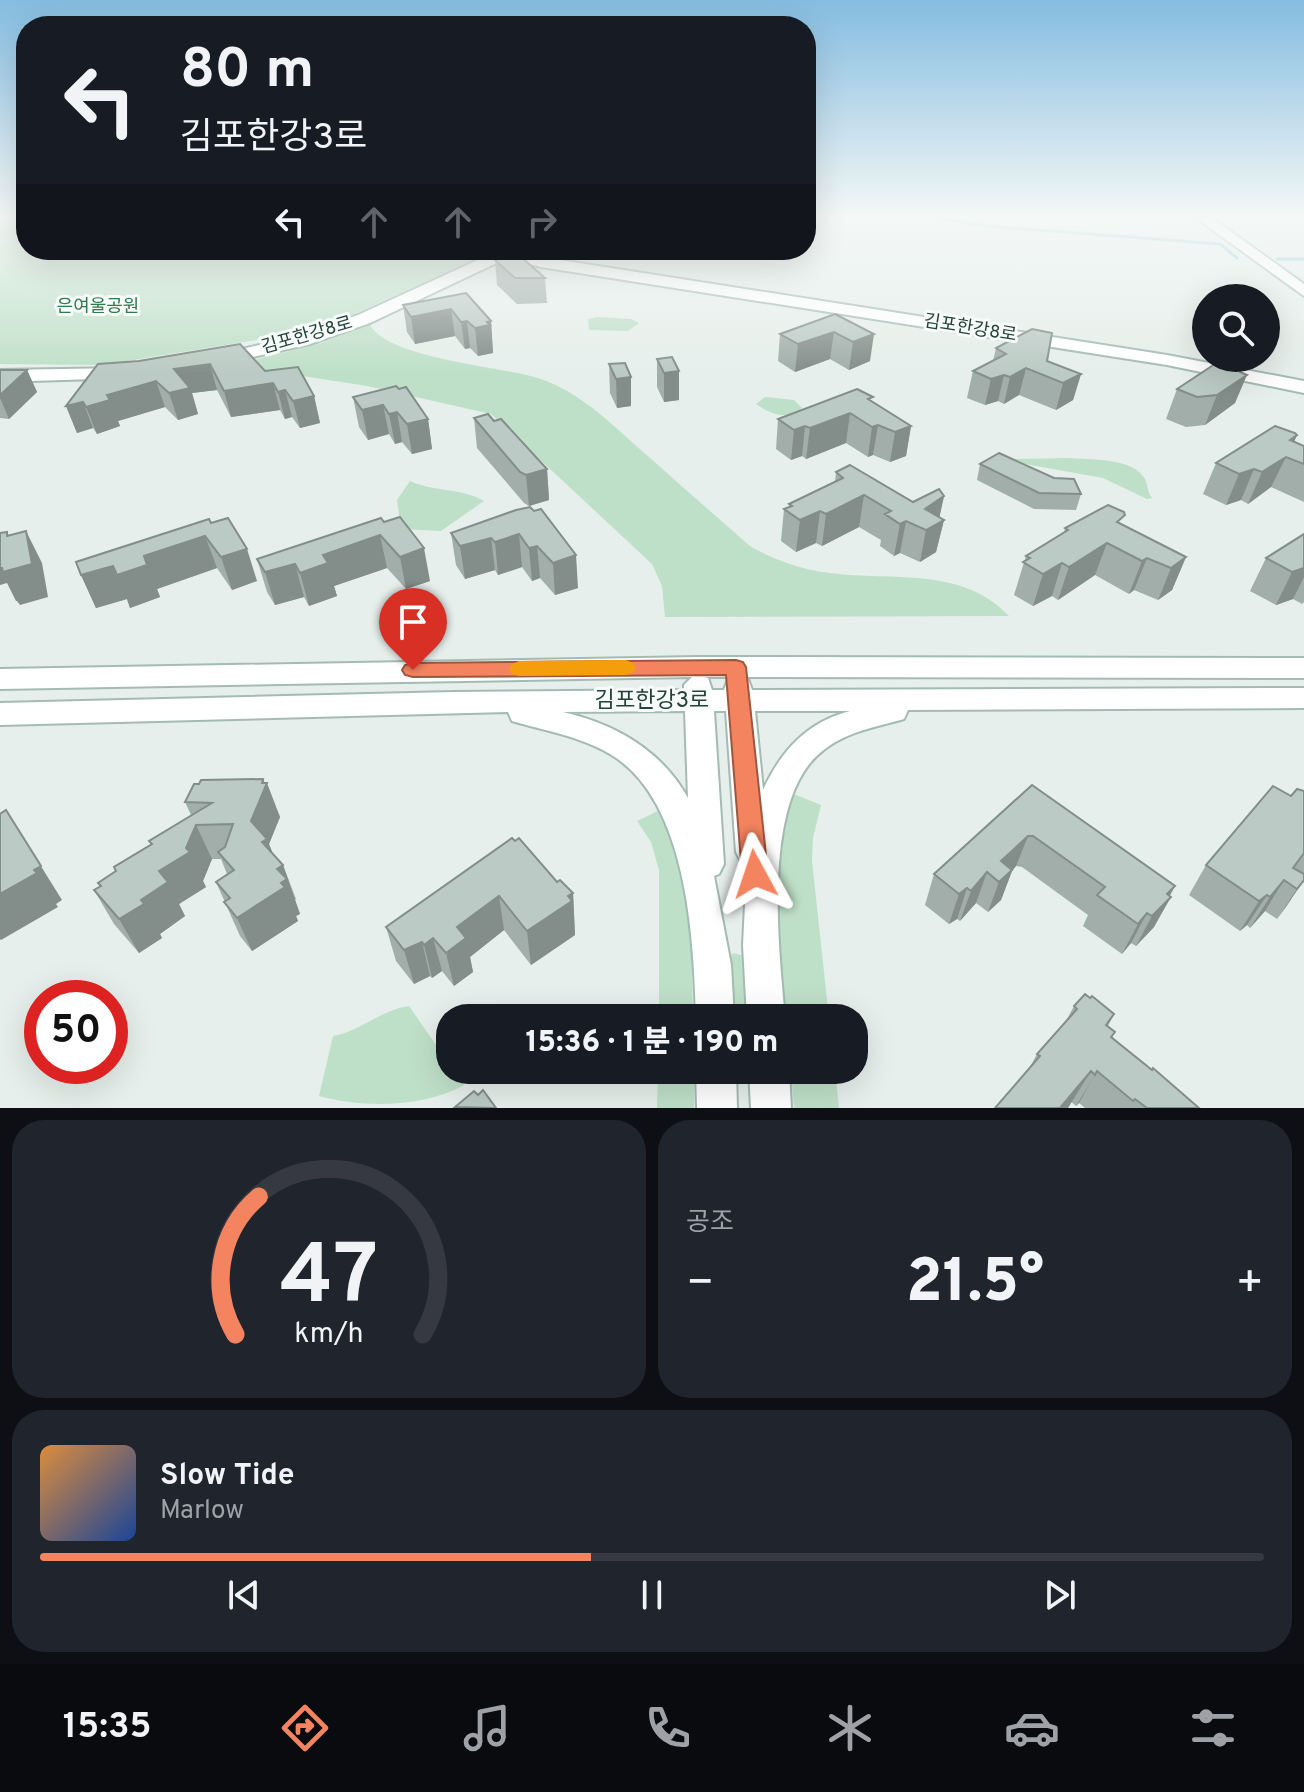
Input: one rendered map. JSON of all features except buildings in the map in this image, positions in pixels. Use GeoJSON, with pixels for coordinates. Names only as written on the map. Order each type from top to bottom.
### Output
{"type":"FeatureCollection","features":[{"type":"Feature","properties":{"kind":"street","name":"김포한강8로"},"geometry":{"type":"LineString","coordinates":[[204,363],[304,340],[343,327],[462,270]]}},
{"type":"Feature","properties":{"kind":"street","name":"김포한강8로"},"geometry":{"type":"LineString","coordinates":[[589,270],[1167,360],[1304,387]]}},
{"type":"Feature","properties":{"kind":"street"},"geometry":{"type":"LineString","coordinates":[[1275,270],[1304,291]]}},
{"type":"Feature","properties":{"kind":"street"},"geometry":{"type":"LineString","coordinates":[[0,376],[86,377],[143,372]]}},
{"type":"Feature","properties":{"kind":"street"},"geometry":{"type":"LineString","coordinates":[[698,667],[719,701],[763,960]]}},
{"type":"Feature","properties":{"kind":"street","name":"김포한강3로"},"geometry":{"type":"LineString","coordinates":[[0,679],[698,667],[1304,668]]}},
{"type":"Feature","properties":{"kind":"street"},"geometry":{"type":"LineString","coordinates":[[715,1004],[719,701],[736,667]]}},
{"type":"Feature","properties":{"kind":"street","name":"김포한강3로"},"geometry":{"type":"LineString","coordinates":[[0,714],[453,702],[1304,698]]}},
{"type":"Feature","properties":{"kind":"street"},"geometry":{"type":"LineString","coordinates":[[765,1004],[763,854],[767,820],[779,780],[805,748],[834,726],[873,714],[996,699]]}},
{"type":"Feature","properties":{"kind":"street"},"geometry":{"type":"LineString","coordinates":[[453,702],[560,719],[586,727],[620,744],[651,767],[676,804],[693,844],[714,982]]}},
{"type":"Feature","properties":{"kind":"street"},"geometry":{"type":"LineString","coordinates":[[716,1084],[717,1108]]}},
{"type":"Feature","properties":{"kind":"street"},"geometry":{"type":"LineString","coordinates":[[770,1084],[771,1108]]}},
{"type":"Feature","properties":{"kind":"green space","name":"은여울공원"},"geometry":{"type":"Polygon","coordinates":[[[0,270],[452,270],[361,311],[280,336],[103,365],[0,364],[0,270]]]}},
{"type":"Feature","properties":{"kind":"green space"},"geometry":{"type":"Polygon","coordinates":[[[588,319],[631,319],[639,323],[628,331],[589,330],[588,319]]]}},
{"type":"Feature","properties":{"kind":"green space"},"geometry":{"type":"Polygon","coordinates":[[[370,325],[381,337],[422,354],[523,374],[571,393],[611,424],[750,546],[771,557],[826,573],[951,583],[972,590],[1009,616],[665,617],[662,586],[652,564],[491,414],[367,386],[244,367],[242,363],[321,343],[370,325]]]}},
{"type":"Feature","properties":{"kind":"green space"},"geometry":{"type":"Polygon","coordinates":[[[765,397],[794,400],[802,408],[791,414],[773,413],[756,404],[765,397]]]}},
{"type":"Feature","properties":{"kind":"green space"},"geometry":{"type":"Polygon","coordinates":[[[1013,459],[1110,461],[1131,467],[1145,479],[1152,498],[1147,499],[1103,478],[1025,464],[1013,459]]]}},
{"type":"Feature","properties":{"kind":"green space"},"geometry":{"type":"Polygon","coordinates":[[[410,481],[484,501],[441,531],[401,529],[397,500],[410,481]]]}},
{"type":"Feature","properties":{"kind":"green space"},"geometry":{"type":"Polygon","coordinates":[[[789,792],[821,805],[813,838],[812,861],[827,1004],[785,1004],[773,872],[789,792]]]}},
{"type":"Feature","properties":{"kind":"green space"},"geometry":{"type":"Polygon","coordinates":[[[664,808],[690,884],[693,1004],[659,1004],[659,870],[651,842],[637,821],[664,808]]]}},
{"type":"Feature","properties":{"kind":"green space"},"geometry":{"type":"Polygon","coordinates":[[[733,953],[745,956],[748,1004],[732,1004],[730,957],[733,953]]]}},
{"type":"Feature","properties":{"kind":"green space"},"geometry":{"type":"Polygon","coordinates":[[[409,1006],[436,1045],[436,1084],[464,1085],[430,1098],[392,1104],[354,1103],[319,1096],[333,1036],[409,1006]]]}},
{"type":"Feature","properties":{"kind":"green space"},"geometry":{"type":"Polygon","coordinates":[[[658,1084],[694,1084],[694,1108],[657,1108],[658,1084]]]}},
{"type":"Feature","properties":{"kind":"green space"},"geometry":{"type":"Polygon","coordinates":[[[792,1084],[836,1084],[839,1108],[794,1108],[792,1084]]]}},
{"type":"Feature","properties":{"kind":"slow traffic"},"geometry":{"type":"LineString","coordinates":[[519,669],[626,668]]}},
{"type":"Feature","properties":{"kind":"route"},"geometry":{"type":"LineString","coordinates":[[413,670],[736,667],[755,874]]}}]}
